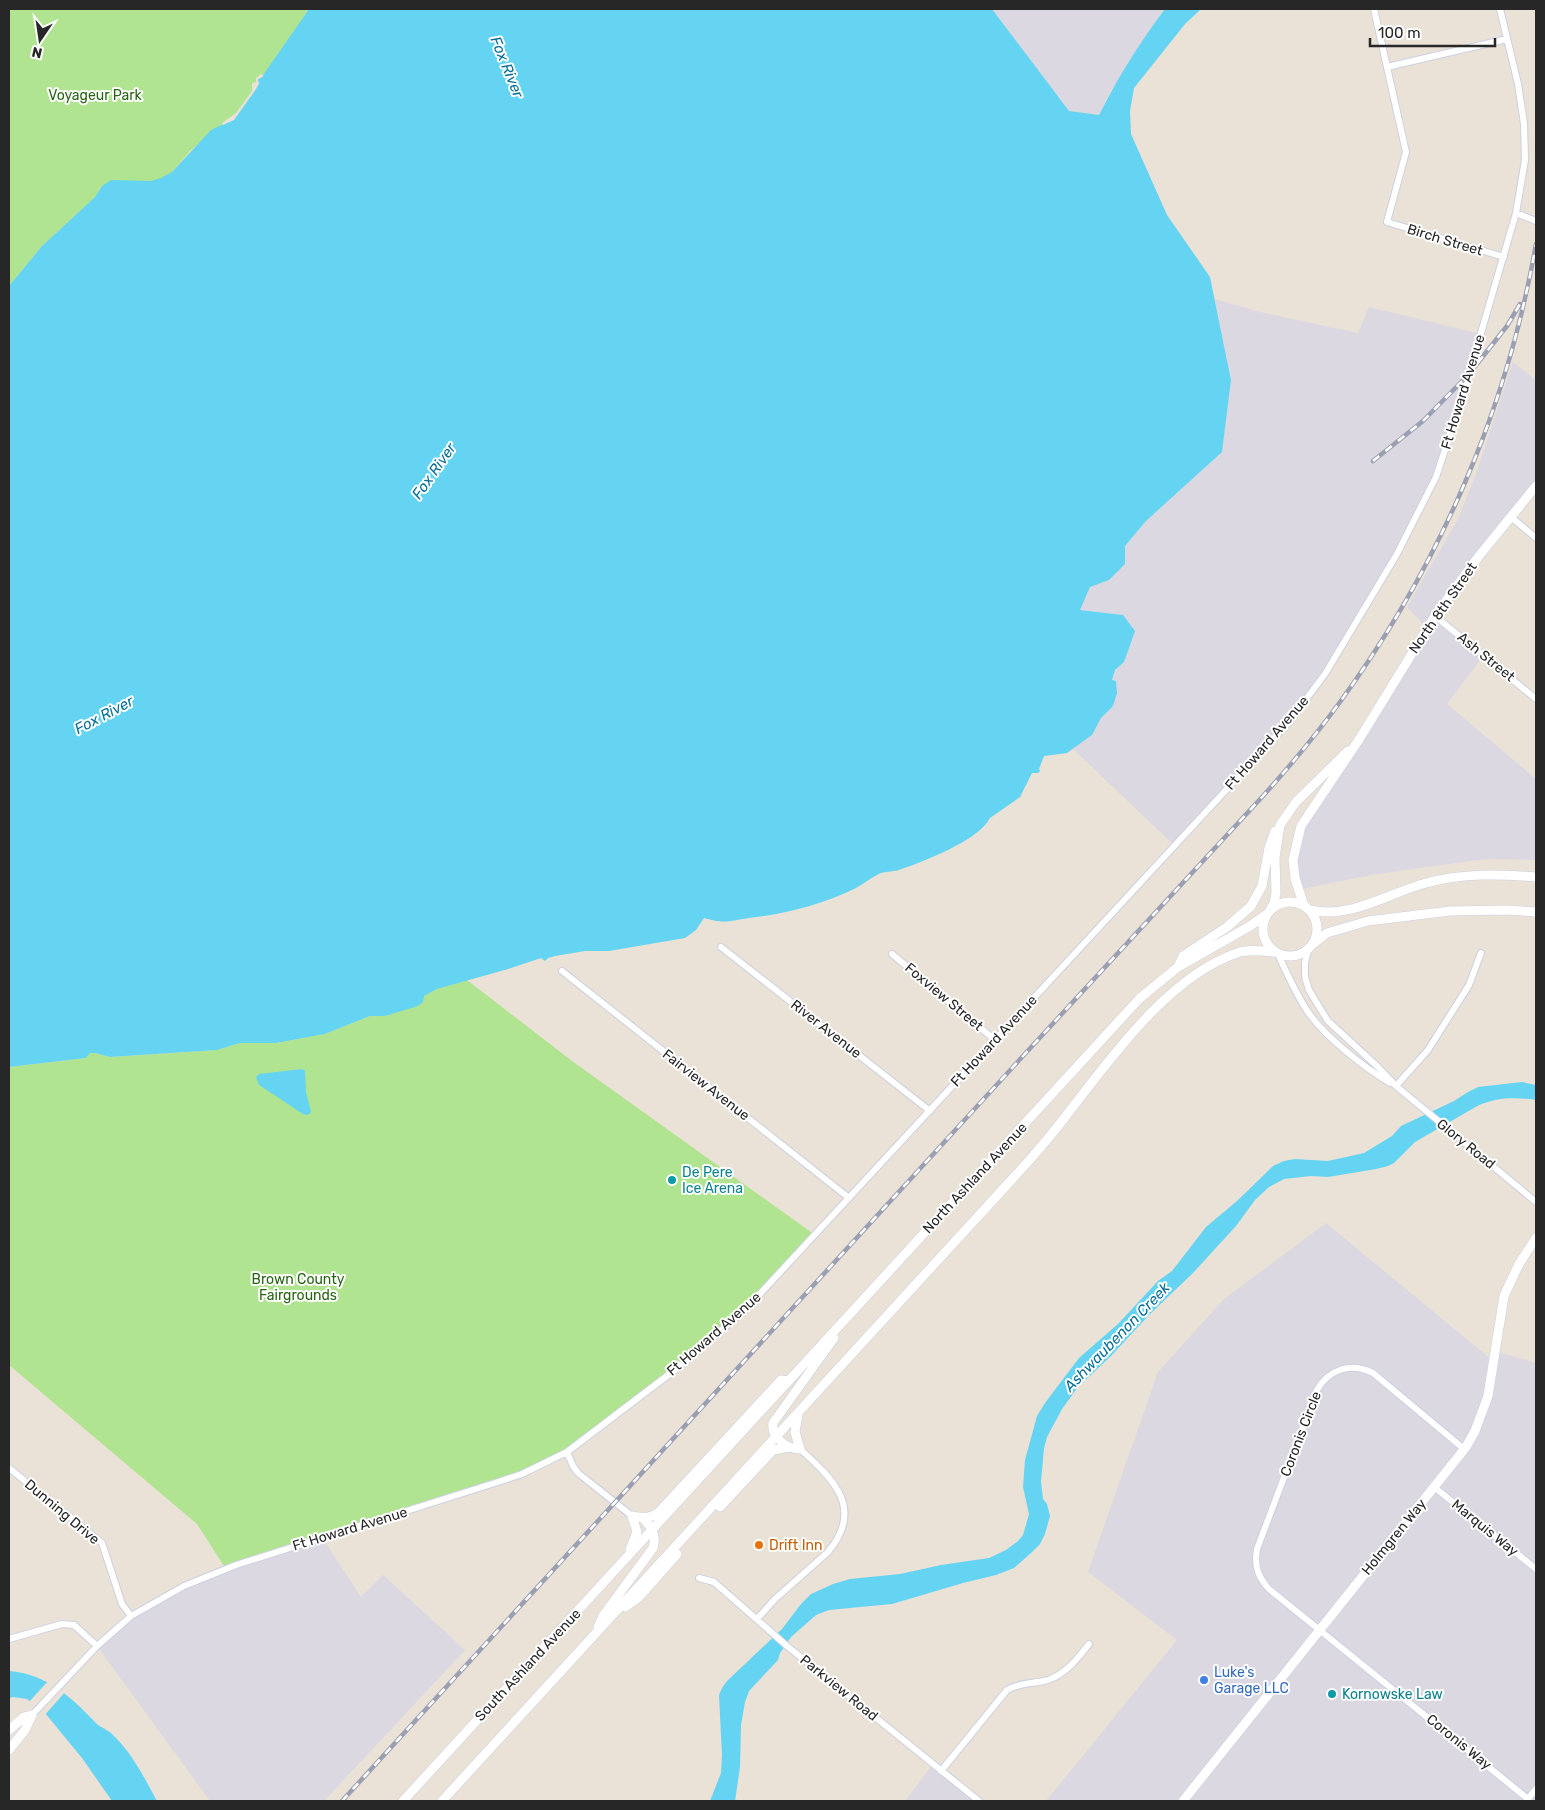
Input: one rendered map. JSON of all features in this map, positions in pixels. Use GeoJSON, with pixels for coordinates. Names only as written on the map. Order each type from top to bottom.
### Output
{"type":"FeatureCollection","features":[{"type":"Feature","properties":{"kind":"main road","name":"North 8th Street"},"geometry":{"type":"LineString","coordinates":[[1307,908],[1294,878],[1293,860],[1301,826],[1360,738],[1435,616],[1479,556],[1536,486]]}},
{"type":"Feature","properties":{"kind":"main road","name":"North 8th Street"},"geometry":{"type":"LineString","coordinates":[[1269,912],[1274,903],[1276,893],[1275,857],[1280,825],[1296,802],[1360,738]]}},
{"type":"Feature","properties":{"kind":"main road","name":"North Ashland Avenue"},"geometry":{"type":"LineString","coordinates":[[653,1530],[1126,1012],[1156,984],[1178,967],[1183,956],[1227,926],[1251,906],[1262,886],[1269,848],[1275,831],[1280,825]]}},
{"type":"Feature","properties":{"kind":"main road"},"geometry":{"type":"LineString","coordinates":[[1178,967],[1250,926],[1278,905],[1286,902],[1296,903],[1329,914],[1345,912],[1426,883],[1470,875],[1536,877]]}},
{"type":"Feature","properties":{"kind":"main road"},"geometry":{"type":"LineString","coordinates":[[1307,908],[1314,918],[1317,927],[1316,936],[1310,947]]}},
{"type":"Feature","properties":{"kind":"main road"},"geometry":{"type":"LineString","coordinates":[[1269,912],[1263,922],[1264,938],[1268,946],[1276,953],[1288,957],[1296,956],[1327,933],[1368,921],[1450,911],[1506,910],[1536,912]]}},
{"type":"Feature","properties":{"kind":"main road","name":"North Ashland Avenue"},"geometry":{"type":"LineString","coordinates":[[672,1551],[1026,1164],[1132,1032],[1156,1008],[1196,976],[1222,960],[1238,953],[1252,951],[1276,953]]}},
{"type":"Feature","properties":{"kind":"main road","name":"Holmgren Way"},"geometry":{"type":"LineString","coordinates":[[1183,1801],[1464,1449],[1475,1431],[1488,1396],[1504,1296],[1519,1264],[1536,1238]]}},
{"type":"Feature","properties":{"kind":"main road"},"geometry":{"type":"LineString","coordinates":[[790,1447],[776,1437],[772,1428],[773,1422],[826,1352],[845,1320]]}},
{"type":"Feature","properties":{"kind":"main road"},"geometry":{"type":"LineString","coordinates":[[624,1561],[637,1536],[632,1516],[643,1518],[654,1516],[781,1380],[788,1381]]}},
{"type":"Feature","properties":{"kind":"main road"},"geometry":{"type":"LineString","coordinates":[[612,1615],[639,1597],[770,1453],[777,1448],[790,1447],[800,1449],[795,1432],[798,1414]]}},
{"type":"Feature","properties":{"kind":"main road"},"geometry":{"type":"LineString","coordinates":[[596,1632],[603,1616],[653,1548],[655,1543],[653,1530],[643,1518]]}},
{"type":"Feature","properties":{"kind":"main road","name":"South Ashland Avenue"},"geometry":{"type":"LineString","coordinates":[[403,1801],[653,1530]]}},
{"type":"Feature","properties":{"kind":"main road","name":"South Ashland Avenue"},"geometry":{"type":"LineString","coordinates":[[442,1801],[672,1551]]}},
{"type":"Feature","properties":{"kind":"main road"},"geometry":{"type":"LineString","coordinates":[[9,1730],[24,1717],[32,1715]]}},
{"type":"Feature","properties":{"kind":"main road"},"geometry":{"type":"LineString","coordinates":[[9,1750],[25,1730],[32,1715]]}},
{"type":"Feature","properties":{"kind":"street"},"geometry":{"type":"LineString","coordinates":[[1374,9],[1387,66],[1506,39]]}},
{"type":"Feature","properties":{"kind":"street","name":"Ft Howard Avenue"},"geometry":{"type":"LineString","coordinates":[[32,1715],[97,1646],[131,1616],[184,1586],[237,1565],[522,1474],[566,1452],[684,1363],[746,1309],[1289,722],[1325,674],[1398,554],[1436,477],[1504,257],[1516,213],[1525,160],[1524,124],[1518,84],[1500,9]]}},
{"type":"Feature","properties":{"kind":"street","name":"Birch Street"},"geometry":{"type":"LineString","coordinates":[[1387,66],[1406,152],[1387,222],[1504,257]]}},
{"type":"Feature","properties":{"kind":"street"},"geometry":{"type":"LineString","coordinates":[[1516,213],[1536,220]]}},
{"type":"Feature","properties":{"kind":"street"},"geometry":{"type":"LineString","coordinates":[[1511,517],[1536,538]]}},
{"type":"Feature","properties":{"kind":"street","name":"Ash Street"},"geometry":{"type":"LineString","coordinates":[[1435,616],[1536,699]]}},
{"type":"Feature","properties":{"kind":"street","name":"River Avenue"},"geometry":{"type":"LineString","coordinates":[[721,947],[930,1111]]}},
{"type":"Feature","properties":{"kind":"street","name":"Glory Road"},"geometry":{"type":"LineString","coordinates":[[1310,947],[1305,963],[1305,977],[1309,990],[1328,1021],[1396,1086],[1536,1202]]}},
{"type":"Feature","properties":{"kind":"street","name":"Glory Road"},"geometry":{"type":"LineString","coordinates":[[1276,953],[1298,996],[1315,1021],[1372,1073],[1396,1086]]}},
{"type":"Feature","properties":{"kind":"street"},"geometry":{"type":"LineString","coordinates":[[1396,1086],[1428,1050],[1469,985],[1481,953]]}},
{"type":"Feature","properties":{"kind":"street","name":"Foxview Street"},"geometry":{"type":"LineString","coordinates":[[892,954],[995,1040]]}},
{"type":"Feature","properties":{"kind":"street","name":"Fairview Avenue"},"geometry":{"type":"LineString","coordinates":[[562,971],[849,1198]]}},
{"type":"Feature","properties":{"kind":"street","name":"Coronis Circle"},"geometry":{"type":"LineString","coordinates":[[1319,1629],[1263,1583],[1256,1567],[1256,1558],[1257,1549],[1321,1384],[1328,1376],[1342,1368],[1357,1367],[1373,1372],[1464,1449]]}},
{"type":"Feature","properties":{"kind":"street"},"geometry":{"type":"LineString","coordinates":[[757,1619],[775,1599],[828,1552],[842,1529],[843,1507],[837,1487],[823,1470],[800,1449]]}},
{"type":"Feature","properties":{"kind":"street"},"geometry":{"type":"LineString","coordinates":[[566,1452],[572,1466],[578,1473],[632,1516]]}},
{"type":"Feature","properties":{"kind":"street","name":"Dunning Drive"},"geometry":{"type":"LineString","coordinates":[[9,1468],[102,1543],[122,1604],[131,1616]]}},
{"type":"Feature","properties":{"kind":"street","name":"Marquis Way"},"geometry":{"type":"LineString","coordinates":[[1434,1486],[1536,1569]]}},
{"type":"Feature","properties":{"kind":"street","name":"Parkview Road"},"geometry":{"type":"LineString","coordinates":[[699,1578],[714,1582],[787,1646],[979,1801]]}},
{"type":"Feature","properties":{"kind":"street"},"geometry":{"type":"LineString","coordinates":[[9,1639],[62,1624],[74,1625],[97,1646]]}},
{"type":"Feature","properties":{"kind":"street","name":"Coronis Way"},"geometry":{"type":"LineString","coordinates":[[1319,1629],[1527,1800]]}},
{"type":"Feature","properties":{"kind":"street"},"geometry":{"type":"LineString","coordinates":[[941,1771],[1007,1690],[1017,1685],[1049,1680],[1059,1675],[1089,1644]]}},
{"type":"Feature","properties":{"kind":"street"},"geometry":{"type":"LineString","coordinates":[[1527,1800],[1536,1789]]}},
{"type":"Feature","properties":{"kind":"shaded area"},"geometry":{"type":"Polygon","coordinates":[[[992,9],[1185,9],[1112,88],[1099,115],[1069,111],[992,9]]]}},
{"type":"Feature","properties":{"kind":"shaded area"},"geometry":{"type":"Polygon","coordinates":[[[1215,299],[1260,312],[1358,333],[1369,307],[1481,334],[1436,477],[1347,639],[1289,722],[1175,846],[1073,749],[1092,735],[1101,718],[1113,706],[1112,680],[1115,670],[1124,662],[1123,615],[1080,610],[1090,587],[1109,580],[1125,546],[1146,521],[1222,452],[1231,380],[1215,299]]]}},
{"type":"Feature","properties":{"kind":"shaded area"},"geometry":{"type":"Polygon","coordinates":[[[1513,362],[1536,380],[1536,486],[1435,616],[1484,655],[1447,704],[1536,779],[1536,860],[1485,859],[1371,875],[1298,890],[1295,878],[1297,839],[1427,628],[1407,607],[1458,519],[1475,477],[1513,362]]]}},
{"type":"Feature","properties":{"kind":"shaded area"},"geometry":{"type":"Polygon","coordinates":[[[1326,1223],[1493,1361],[1495,1351],[1536,1363],[1536,1801],[1046,1801],[1177,1640],[1088,1572],[1158,1372],[1224,1299],[1326,1223]]]}},
{"type":"Feature","properties":{"kind":"shaded area"},"geometry":{"type":"Polygon","coordinates":[[[322,1537],[361,1597],[383,1575],[465,1650],[324,1801],[210,1801],[97,1646],[131,1616],[184,1586],[322,1537]]]}},
{"type":"Feature","properties":{"kind":"shaded area"},"geometry":{"type":"Polygon","coordinates":[[[933,1764],[979,1801],[905,1801],[933,1764]]]}},
{"type":"Feature","properties":{"kind":"green space","name":"Voyageur Park"},"geometry":{"type":"Polygon","coordinates":[[[9,9],[309,9],[261,79],[258,79],[254,92],[232,120],[191,150],[172,172],[161,179],[126,181],[102,186],[95,197],[42,246],[9,286],[9,9]]]}},
{"type":"Feature","properties":{"kind":"green space","name":"Brown County Fairgrounds"},"geometry":{"type":"Polygon","coordinates":[[[467,980],[572,1061],[815,1235],[746,1309],[684,1363],[567,1452],[522,1474],[226,1569],[197,1524],[9,1365],[9,1067],[86,1058],[90,1053],[110,1057],[217,1050],[240,1043],[276,1043],[325,1034],[370,1016],[385,1016],[437,989],[467,980]]]}},
{"type":"Feature","properties":{"kind":"water","name":"Fox River"},"geometry":{"type":"Polygon","coordinates":[[[309,9],[992,9],[1069,111],[1099,115],[1130,60],[1165,9],[1201,9],[1185,24],[1134,88],[1130,111],[1131,134],[1167,215],[1210,277],[1231,380],[1222,452],[1146,521],[1125,546],[1125,564],[1109,580],[1090,587],[1080,610],[1123,615],[1135,631],[1124,662],[1115,670],[1112,680],[1116,681],[1117,693],[1113,706],[1101,718],[1092,735],[1067,753],[1044,756],[1040,771],[1032,773],[1020,797],[990,818],[984,827],[974,835],[949,850],[899,870],[879,874],[841,895],[803,908],[732,921],[717,921],[704,918],[696,930],[685,938],[609,951],[585,951],[555,956],[545,961],[541,958],[437,989],[424,996],[423,1002],[418,1006],[385,1016],[370,1016],[325,1034],[276,1043],[240,1043],[217,1050],[110,1057],[90,1053],[86,1058],[9,1067],[9,286],[42,246],[95,197],[102,186],[111,180],[151,181],[161,178],[172,172],[211,130],[232,120],[254,92],[258,79],[261,78],[309,9]]]}},
{"type":"Feature","properties":{"kind":"water"},"geometry":{"type":"Polygon","coordinates":[[[302,1069],[305,1071],[306,1092],[311,1112],[308,1115],[303,1114],[259,1085],[256,1077],[259,1074],[302,1069]]]}},
{"type":"Feature","properties":{"kind":"water","name":"Ashwaubenon Creek"},"geometry":{"type":"Polygon","coordinates":[[[1522,1082],[1536,1085],[1536,1100],[1507,1098],[1479,1105],[1415,1142],[1394,1163],[1388,1166],[1328,1177],[1311,1176],[1284,1179],[1269,1187],[1255,1200],[1236,1226],[1193,1273],[1078,1387],[1062,1409],[1047,1437],[1044,1448],[1041,1482],[1043,1499],[1047,1504],[1050,1516],[1040,1544],[1014,1568],[996,1575],[892,1604],[829,1610],[816,1615],[791,1637],[780,1653],[778,1660],[749,1691],[741,1725],[740,1767],[735,1801],[710,1801],[721,1773],[719,1695],[727,1681],[782,1629],[811,1594],[850,1579],[900,1574],[941,1565],[989,1558],[1006,1550],[1018,1541],[1023,1535],[1029,1514],[1023,1487],[1025,1460],[1037,1416],[1045,1403],[1079,1358],[1118,1324],[1158,1281],[1172,1271],[1206,1227],[1237,1201],[1273,1166],[1295,1159],[1328,1161],[1364,1153],[1392,1136],[1401,1126],[1454,1101],[1478,1087],[1522,1082]]]}},
{"type":"Feature","properties":{"kind":"water"},"geometry":{"type":"Polygon","coordinates":[[[9,1671],[35,1677],[57,1688],[77,1704],[98,1725],[110,1732],[132,1757],[157,1801],[112,1801],[82,1758],[45,1713],[27,1699],[9,1698],[9,1671]]]}},
{"type":"Feature","properties":{"kind":"pier"},"geometry":{"type":"Polygon","coordinates":[[[261,74],[264,76],[258,79],[259,84],[234,120],[223,125],[222,123],[236,113],[252,91],[252,83],[256,82],[256,78],[261,74]]]}},
{"type":"Feature","properties":{"kind":"pier"},"geometry":{"type":"Polygon","coordinates":[[[49,1680],[66,1691],[44,1716],[28,1703],[49,1680]]]}},
{"type":"Feature","properties":{"kind":"railway"},"geometry":{"type":"LineString","coordinates":[[342,1801],[1263,796],[1322,726],[1376,650],[1408,596],[1438,541],[1464,484],[1487,426],[1507,366],[1523,306],[1536,244]]}},
{"type":"Feature","properties":{"kind":"railway"},"geometry":{"type":"LineString","coordinates":[[1373,461],[1423,421],[1469,374],[1507,326],[1520,304]]}},
{"type":"Feature","properties":{"kind":"place","name":"De Pere Ice Arena"},"geometry":{"type":"Point","coordinates":[672,1180]}},
{"type":"Feature","properties":{"kind":"place","name":"Drift Inn"},"geometry":{"type":"Point","coordinates":[759,1545]}},
{"type":"Feature","properties":{"kind":"place","name":"Luke's Garage LLC"},"geometry":{"type":"Point","coordinates":[1204,1680]}},
{"type":"Feature","properties":{"kind":"place","name":"Kornowske Law"},"geometry":{"type":"Point","coordinates":[1332,1694]}}]}
